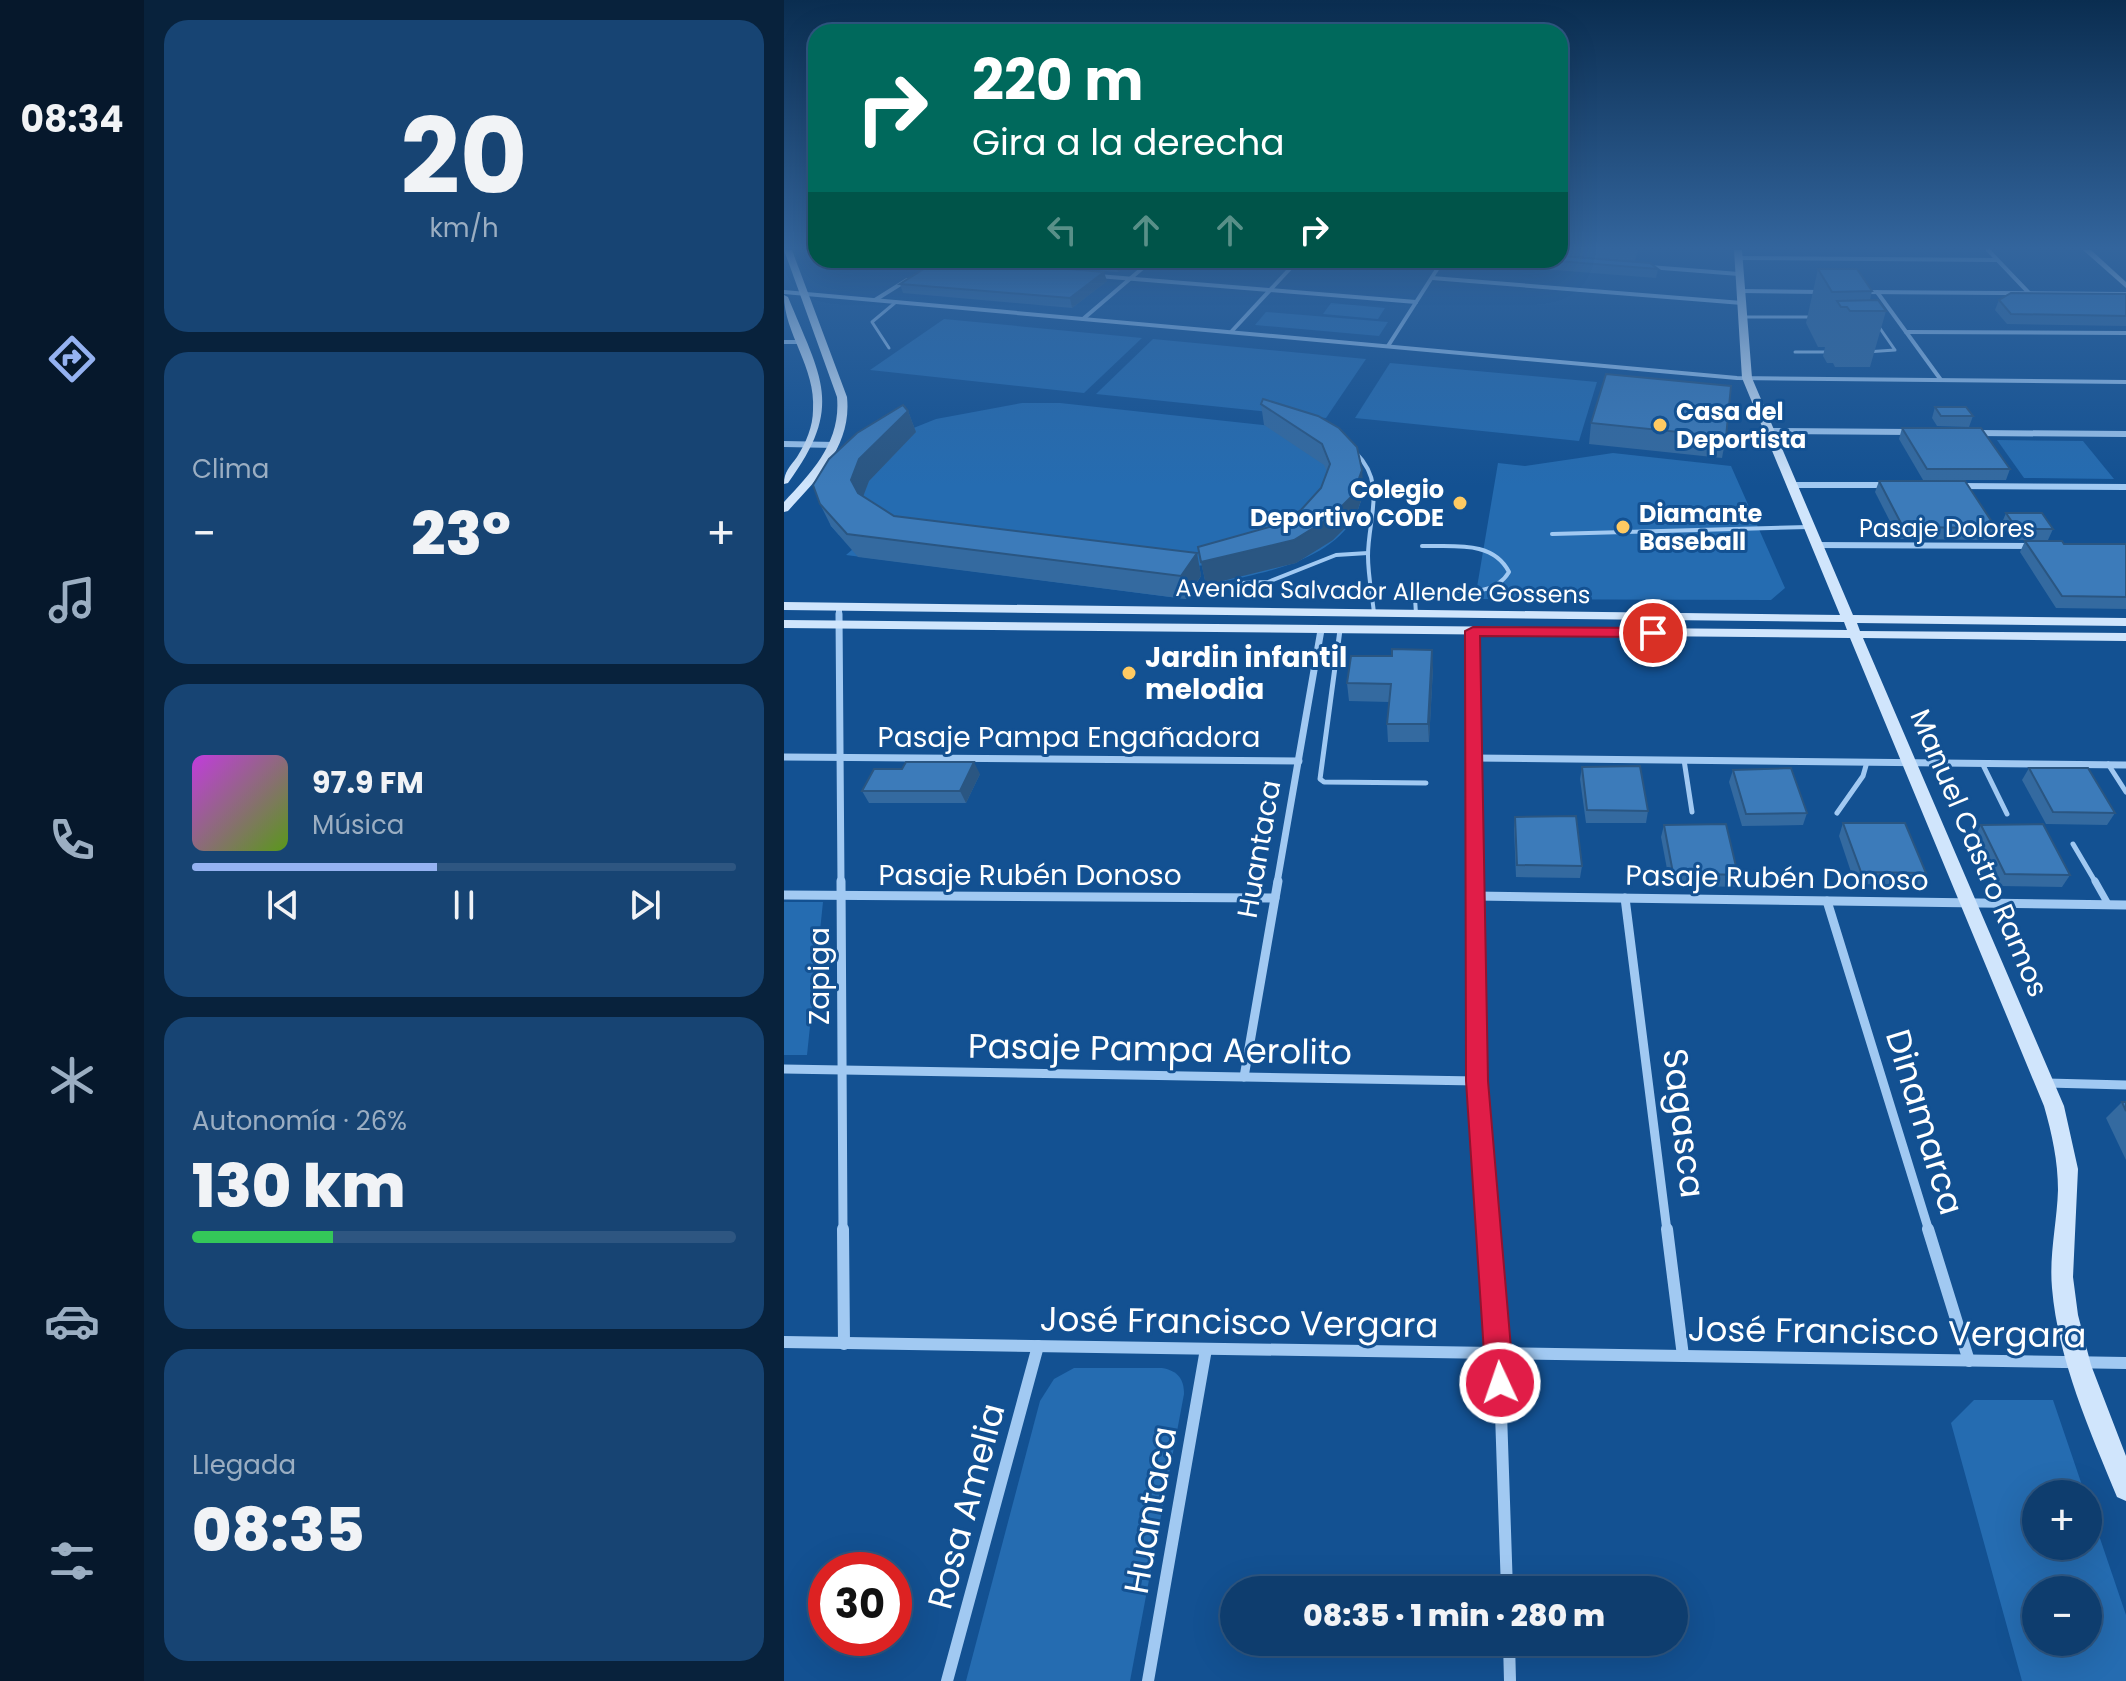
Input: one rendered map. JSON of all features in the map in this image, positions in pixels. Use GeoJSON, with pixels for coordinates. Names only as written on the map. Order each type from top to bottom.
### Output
{"type":"FeatureCollection","features":[{"type":"Feature","properties":{"kind":"main road"},"geometry":{"type":"LineString","coordinates":[[784,481],[810,445],[819,425],[821,405],[796,328]]}},
{"type":"Feature","properties":{"kind":"main road"},"geometry":{"type":"LineString","coordinates":[[784,509],[835,445],[843,424],[844,405],[816,328]]}},
{"type":"Feature","properties":{"kind":"main road","name":"Manuel Castro Ramos"},"geometry":{"type":"LineString","coordinates":[[1743,328],[1747,378],[1768,431],[2044,1083],[2066,1155],[2069,1189],[2062,1254],[2063,1288],[2079,1363],[2126,1488]]}},
{"type":"Feature","properties":{"kind":"main road","name":"Avenida Salvador Allende Gossens"},"geometry":{"type":"LineString","coordinates":[[784,606],[1374,613],[2126,637]]}},
{"type":"Feature","properties":{"kind":"main road","name":"Avenida Salvador Allende Gossens"},"geometry":{"type":"LineString","coordinates":[[784,624],[1473,631],[2126,622]]}},
{"type":"Feature","properties":{"kind":"street"},"geometry":{"type":"LineString","coordinates":[[1191,328],[1747,378],[2126,382]]}},
{"type":"Feature","properties":{"kind":"street"},"geometry":{"type":"LineString","coordinates":[[1231,332],[1234,328]]}},
{"type":"Feature","properties":{"kind":"street"},"geometry":{"type":"LineString","coordinates":[[1388,346],[1399,328]]}},
{"type":"Feature","properties":{"kind":"street"},"geometry":{"type":"LineString","coordinates":[[1903,328],[1941,380]]}},
{"type":"Feature","properties":{"kind":"street"},"geometry":{"type":"LineString","coordinates":[[1906,332],[2126,333]]}},
{"type":"Feature","properties":{"kind":"street"},"geometry":{"type":"LineString","coordinates":[[784,342],[801,342]]}},
{"type":"Feature","properties":{"kind":"street"},"geometry":{"type":"LineString","coordinates":[[1768,431],[1924,432]]}},
{"type":"Feature","properties":{"kind":"street"},"geometry":{"type":"LineString","coordinates":[[1970,433],[2126,434]]}},
{"type":"Feature","properties":{"kind":"street"},"geometry":{"type":"LineString","coordinates":[[784,444],[835,445]]}},
{"type":"Feature","properties":{"kind":"street"},"geometry":{"type":"LineString","coordinates":[[1790,485],[1886,485]]}},
{"type":"Feature","properties":{"kind":"street"},"geometry":{"type":"LineString","coordinates":[[1950,486],[2126,487]]}},
{"type":"Feature","properties":{"kind":"street","name":"Pasaje Dolores"},"geometry":{"type":"LineString","coordinates":[[1815,545],[2033,546]]}},
{"type":"Feature","properties":{"kind":"street","name":"Zapiga"},"geometry":{"type":"LineString","coordinates":[[839,608],[844,1344]]}},
{"type":"Feature","properties":{"kind":"street","name":"Huantaca"},"geometry":{"type":"LineString","coordinates":[[1244,1077],[1321,630]]}},
{"type":"Feature","properties":{"kind":"street"},"geometry":{"type":"LineString","coordinates":[[1473,631],[1477,1081],[1499,1354],[1507,1576]]}},
{"type":"Feature","properties":{"kind":"street","name":"Pasaje Pampa Engañadora"},"geometry":{"type":"LineString","coordinates":[[784,757],[1299,761]]}},
{"type":"Feature","properties":{"kind":"street"},"geometry":{"type":"LineString","coordinates":[[1474,758],[2126,765]]}},
{"type":"Feature","properties":{"kind":"street","name":"Pasaje Rubén Donoso"},"geometry":{"type":"LineString","coordinates":[[784,895],[1275,898]]}},
{"type":"Feature","properties":{"kind":"street","name":"Pasaje Rubén Donoso"},"geometry":{"type":"LineString","coordinates":[[1475,896],[2126,905]]}},
{"type":"Feature","properties":{"kind":"street","name":"Sagasca"},"geometry":{"type":"LineString","coordinates":[[1625,898],[1683,1356]]}},
{"type":"Feature","properties":{"kind":"street","name":"Dinamarca"},"geometry":{"type":"LineString","coordinates":[[1827,901],[1969,1361]]}},
{"type":"Feature","properties":{"kind":"street","name":"Pasaje Pampa Aerolito"},"geometry":{"type":"LineString","coordinates":[[784,1069],[1477,1081]]}},
{"type":"Feature","properties":{"kind":"street"},"geometry":{"type":"LineString","coordinates":[[2044,1083],[2126,1085]]}},
{"type":"Feature","properties":{"kind":"street","name":"José Francisco Vergara"},"geometry":{"type":"LineString","coordinates":[[784,1342],[2126,1363]]}},
{"type":"Feature","properties":{"kind":"street","name":"Rosa Amelia"},"geometry":{"type":"LineString","coordinates":[[947,1681],[1038,1346]]}},
{"type":"Feature","properties":{"kind":"street","name":"Huantaca"},"geometry":{"type":"LineString","coordinates":[[1148,1681],[1206,1349]]}},
{"type":"Feature","properties":{"kind":"street"},"geometry":{"type":"LineString","coordinates":[[1509,1656],[1510,1681]]}},
{"type":"Feature","properties":{"kind":"lane"},"geometry":{"type":"LineString","coordinates":[[876,328],[889,348]]}},
{"type":"Feature","properties":{"kind":"lane"},"geometry":{"type":"LineString","coordinates":[[1864,352],[1895,350],[1880,328]]}},
{"type":"Feature","properties":{"kind":"lane"},"geometry":{"type":"LineString","coordinates":[[1795,352],[1836,352]]}},
{"type":"Feature","properties":{"kind":"lane"},"geometry":{"type":"LineString","coordinates":[[1348,446],[1365,460],[1375,484],[1375,516],[1368,553],[1374,613]]}},
{"type":"Feature","properties":{"kind":"lane"},"geometry":{"type":"LineString","coordinates":[[1552,534],[1808,527]]}},
{"type":"Feature","properties":{"kind":"lane"},"geometry":{"type":"LineString","coordinates":[[1416,614],[1415,598],[1421,589],[1478,591],[1497,587],[1506,581],[1509,572],[1503,560],[1486,549],[1422,546]]}},
{"type":"Feature","properties":{"kind":"lane"},"geometry":{"type":"LineString","coordinates":[[1241,583],[1268,582],[1336,555],[1368,553]]}},
{"type":"Feature","properties":{"kind":"lane"},"geometry":{"type":"LineString","coordinates":[[1340,630],[1320,779],[1324,782],[1426,783]]}},
{"type":"Feature","properties":{"kind":"lane"},"geometry":{"type":"LineString","coordinates":[[1684,760],[1692,812]]}},
{"type":"Feature","properties":{"kind":"lane"},"geometry":{"type":"LineString","coordinates":[[1837,813],[1863,776],[1867,762]]}},
{"type":"Feature","properties":{"kind":"lane"},"geometry":{"type":"LineString","coordinates":[[1982,763],[2007,814]]}},
{"type":"Feature","properties":{"kind":"lane"},"geometry":{"type":"LineString","coordinates":[[2108,764],[2126,792]]}},
{"type":"Feature","properties":{"kind":"lane"},"geometry":{"type":"LineString","coordinates":[[2073,844],[2108,904]]}},
{"type":"Feature","properties":{"kind":"shaded area"},"geometry":{"type":"Polygon","coordinates":[[[930,328],[1042,328],[1142,338],[1084,393],[870,370],[930,328]]]}},
{"type":"Feature","properties":{"kind":"shaded area"},"geometry":{"type":"Polygon","coordinates":[[[1294,328],[1384,328],[1379,336],[1294,328]]]}},
{"type":"Feature","properties":{"kind":"shaded area"},"geometry":{"type":"Polygon","coordinates":[[[1153,339],[1366,359],[1326,418],[1096,394],[1153,339]]]}},
{"type":"Feature","properties":{"kind":"shaded area"},"geometry":{"type":"Polygon","coordinates":[[[1390,363],[1597,382],[1579,441],[1355,418],[1390,363]]]}},
{"type":"Feature","properties":{"kind":"shaded area"},"geometry":{"type":"Polygon","coordinates":[[[1022,403],[1060,403],[1291,428],[1364,492],[1356,513],[1344,531],[1314,554],[1276,569],[1221,582],[1215,564],[1187,567],[1182,573],[1201,576],[1186,599],[846,555],[869,535],[877,522],[839,535],[831,526],[824,507],[901,433],[936,419],[1022,403]]]}},
{"type":"Feature","properties":{"kind":"shaded area"},"geometry":{"type":"Polygon","coordinates":[[[1997,440],[2083,441],[2114,479],[2024,478],[1997,440]]]}},
{"type":"Feature","properties":{"kind":"shaded area","name":"Diamante Baseball"},"geometry":{"type":"Polygon","coordinates":[[[1613,453],[1731,466],[1785,588],[1771,600],[1475,599],[1498,463],[1525,466],[1613,453]]]}},
{"type":"Feature","properties":{"kind":"shaded area"},"geometry":{"type":"Polygon","coordinates":[[[784,902],[823,902],[807,1055],[784,1055],[784,902]]]}},
{"type":"Feature","properties":{"kind":"shaded area"},"geometry":{"type":"Polygon","coordinates":[[[1074,1368],[1162,1368],[1176,1374],[1184,1389],[1130,1681],[966,1681],[1040,1401],[1054,1379],[1074,1368]]]}},
{"type":"Feature","properties":{"kind":"shaded area"},"geometry":{"type":"Polygon","coordinates":[[[1974,1400],[2053,1400],[2080,1480],[2022,1480],[2022,1560],[2102,1560],[2102,1544],[2126,1615],[2126,1681],[2022,1681],[1951,1423],[1974,1400]]]}},
{"type":"Feature","properties":{"kind":"building"},"geometry":{"type":"Polygon","coordinates":[[[1606,374],[1731,386],[1726,437],[1591,423],[1606,374]]]}},
{"type":"Feature","properties":{"kind":"building"},"geometry":{"type":"Polygon","coordinates":[[[1263,399],[1318,416],[1339,428],[1357,447],[1362,470],[1353,495],[1331,517],[1294,540],[1201,562],[1198,547],[1273,526],[1301,510],[1321,488],[1330,464],[1322,444],[1261,404],[1263,399]]]}},
{"type":"Feature","properties":{"kind":"building"},"geometry":{"type":"Polygon","coordinates":[[[903,405],[908,411],[859,459],[851,480],[858,493],[894,516],[1197,553],[1181,576],[847,534],[820,504],[813,485],[829,459],[857,433],[903,405]]]}},
{"type":"Feature","properties":{"kind":"building"},"geometry":{"type":"Polygon","coordinates":[[[1935,407],[1966,407],[1973,416],[1941,416],[1935,407]]]}},
{"type":"Feature","properties":{"kind":"building"},"geometry":{"type":"Polygon","coordinates":[[[1902,428],[1981,428],[2010,469],[1927,469],[1902,428]]]}},
{"type":"Feature","properties":{"kind":"building"},"geometry":{"type":"Polygon","coordinates":[[[1879,481],[1965,481],[1996,528],[1903,527],[1879,481]]]}},
{"type":"Feature","properties":{"kind":"building"},"geometry":{"type":"Polygon","coordinates":[[[2006,513],[2042,513],[2053,529],[2017,529],[2006,513]]]}},
{"type":"Feature","properties":{"kind":"building"},"geometry":{"type":"Polygon","coordinates":[[[2025,541],[2126,544],[2126,597],[2062,596],[2025,541]]]}},
{"type":"Feature","properties":{"kind":"building"},"geometry":{"type":"Polygon","coordinates":[[[1392,649],[1432,650],[1428,724],[1387,724],[1391,684],[1347,683],[1351,656],[1392,656],[1392,649]]]}},
{"type":"Feature","properties":{"kind":"building"},"geometry":{"type":"Polygon","coordinates":[[[906,762],[974,762],[960,791],[862,791],[874,769],[902,769],[906,762]]]}},
{"type":"Feature","properties":{"kind":"building"},"geometry":{"type":"Polygon","coordinates":[[[1640,766],[1648,811],[1587,810],[1582,767],[1640,766]]]}},
{"type":"Feature","properties":{"kind":"building"},"geometry":{"type":"Polygon","coordinates":[[[1791,768],[1807,813],[1746,814],[1733,770],[1791,768]]]}},
{"type":"Feature","properties":{"kind":"building"},"geometry":{"type":"Polygon","coordinates":[[[2029,768],[2088,768],[2115,813],[2053,812],[2029,768]]]}},
{"type":"Feature","properties":{"kind":"building"},"geometry":{"type":"Polygon","coordinates":[[[1576,816],[1582,866],[1517,865],[1515,817],[1576,816]]]}},
{"type":"Feature","properties":{"kind":"building"},"geometry":{"type":"Polygon","coordinates":[[[1843,823],[1905,823],[1926,873],[1861,872],[1843,823]]]}},
{"type":"Feature","properties":{"kind":"building"},"geometry":{"type":"Polygon","coordinates":[[[1726,824],[1738,875],[1673,873],[1664,825],[1726,824]]]}},
{"type":"Feature","properties":{"kind":"building"},"geometry":{"type":"Polygon","coordinates":[[[2043,824],[2070,875],[2005,874],[1981,825],[2043,824]]]}},
{"type":"Feature","properties":{"kind":"place","name":"Casa del Deportista"},"geometry":{"type":"Point","coordinates":[1660,425]}},
{"type":"Feature","properties":{"kind":"place","name":"Colegio Deportivo CODE"},"geometry":{"type":"Point","coordinates":[1460,503]}},
{"type":"Feature","properties":{"kind":"place","name":"Diamante Baseball"},"geometry":{"type":"Point","coordinates":[1623,527]}},
{"type":"Feature","properties":{"kind":"place","name":"Jardin infantil melodia"},"geometry":{"type":"Point","coordinates":[1129,673]}},
{"type":"Feature","properties":{"kind":"route"},"geometry":{"type":"LineString","coordinates":[[1500,1383],[1477,1081],[1473,631],[1653,633]]}}]}
